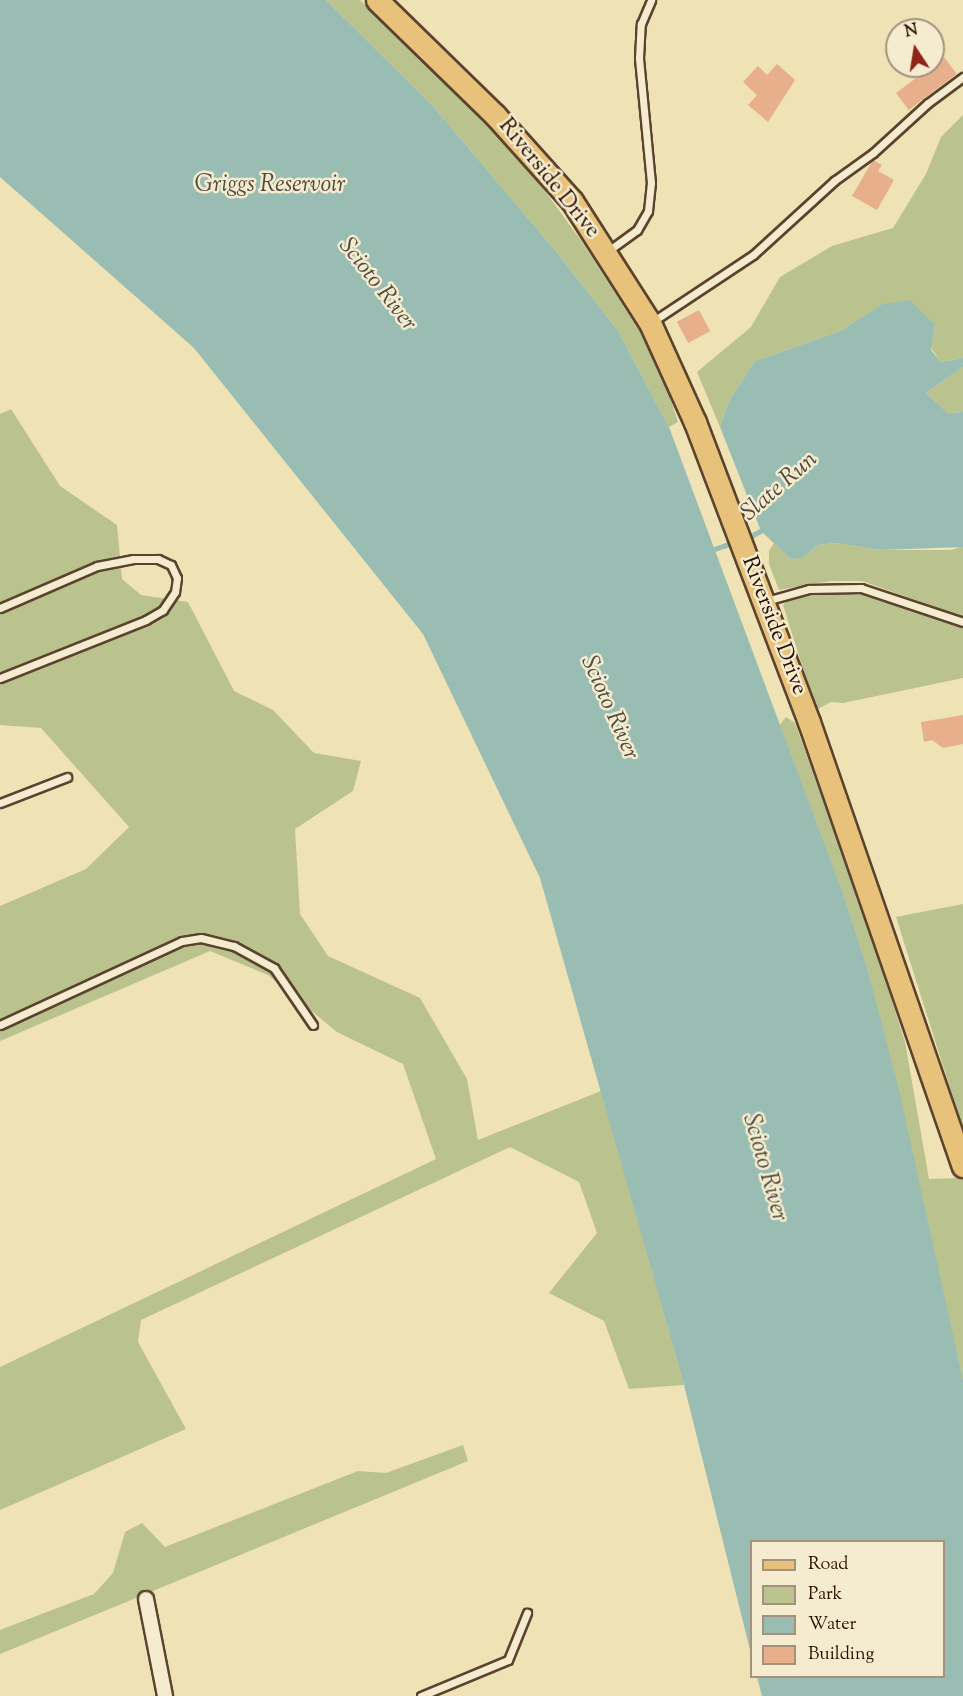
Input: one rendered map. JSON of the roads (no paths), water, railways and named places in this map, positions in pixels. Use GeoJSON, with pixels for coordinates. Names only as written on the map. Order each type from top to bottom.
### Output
{"type":"FeatureCollection","features":[{"type":"Feature","properties":{"kind":"main road","name":"Riverside Drive"},"geometry":{"type":"LineString","coordinates":[[377,0],[495,115],[572,201],[650,323],[695,422],[764,602],[871,893],[961,1153]]}},
{"type":"Feature","properties":{"kind":"street"},"geometry":{"type":"LineString","coordinates":[[146,1599],[165,1696]]}},
{"type":"Feature","properties":{"kind":"lane"},"geometry":{"type":"LineString","coordinates":[[606,253],[637,230],[648,211],[651,183],[639,69],[641,24],[651,0]]}},
{"type":"Feature","properties":{"kind":"lane"},"geometry":{"type":"LineString","coordinates":[[650,323],[753,255],[834,181],[963,77]]}},
{"type":"Feature","properties":{"kind":"lane"},"geometry":{"type":"LineString","coordinates":[[0,608],[97,566],[133,559],[159,559],[171,565],[177,578],[175,592],[163,610],[146,620],[0,678]]}},
{"type":"Feature","properties":{"kind":"lane"},"geometry":{"type":"LineString","coordinates":[[764,602],[809,590],[861,588],[963,622]]}},
{"type":"Feature","properties":{"kind":"lane"},"geometry":{"type":"LineString","coordinates":[[0,803],[67,777]]}},
{"type":"Feature","properties":{"kind":"lane"},"geometry":{"type":"LineString","coordinates":[[0,1024],[182,941],[201,938],[234,946],[274,968],[313,1025]]}},
{"type":"Feature","properties":{"kind":"lane"},"geometry":{"type":"LineString","coordinates":[[421,1696],[508,1660],[527,1614]]}},
{"type":"Feature","properties":{"kind":"water","name":"Griggs Reservoir"},"geometry":{"type":"Polygon","coordinates":[[[0,0],[326,0],[432,105],[555,250],[618,331],[669,427],[843,894],[869,975],[899,1090],[963,1380],[963,1696],[762,1696],[757,1678],[945,1678],[945,1540],[750,1540],[750,1650],[684,1385],[540,878],[423,634],[194,348],[0,177],[0,0]]]}},
{"type":"Feature","properties":{"kind":"water"},"geometry":{"type":"Polygon","coordinates":[[[910,300],[935,325],[931,350],[941,362],[963,358],[963,367],[926,393],[948,413],[963,412],[963,547],[880,550],[836,543],[818,545],[803,558],[791,559],[761,531],[720,427],[729,401],[755,361],[840,331],[882,304],[910,300]]]}},
{"type":"Feature","properties":{"kind":"waterway","name":"Slate Run"},"geometry":{"type":"LineString","coordinates":[[746,539],[764,529]]}},
{"type":"Feature","properties":{"kind":"waterway","name":"Slate Run"},"geometry":{"type":"LineString","coordinates":[[709,551],[735,542]]}},
{"type":"Feature","properties":{"kind":"water label","name":"Scioto River"},"geometry":{"type":"Point","coordinates":[377,285]}},
{"type":"Feature","properties":{"kind":"water label","name":"Scioto River"},"geometry":{"type":"Point","coordinates":[609,708]}},
{"type":"Feature","properties":{"kind":"water label","name":"Scioto River"},"geometry":{"type":"Point","coordinates":[764,1168]}}]}
